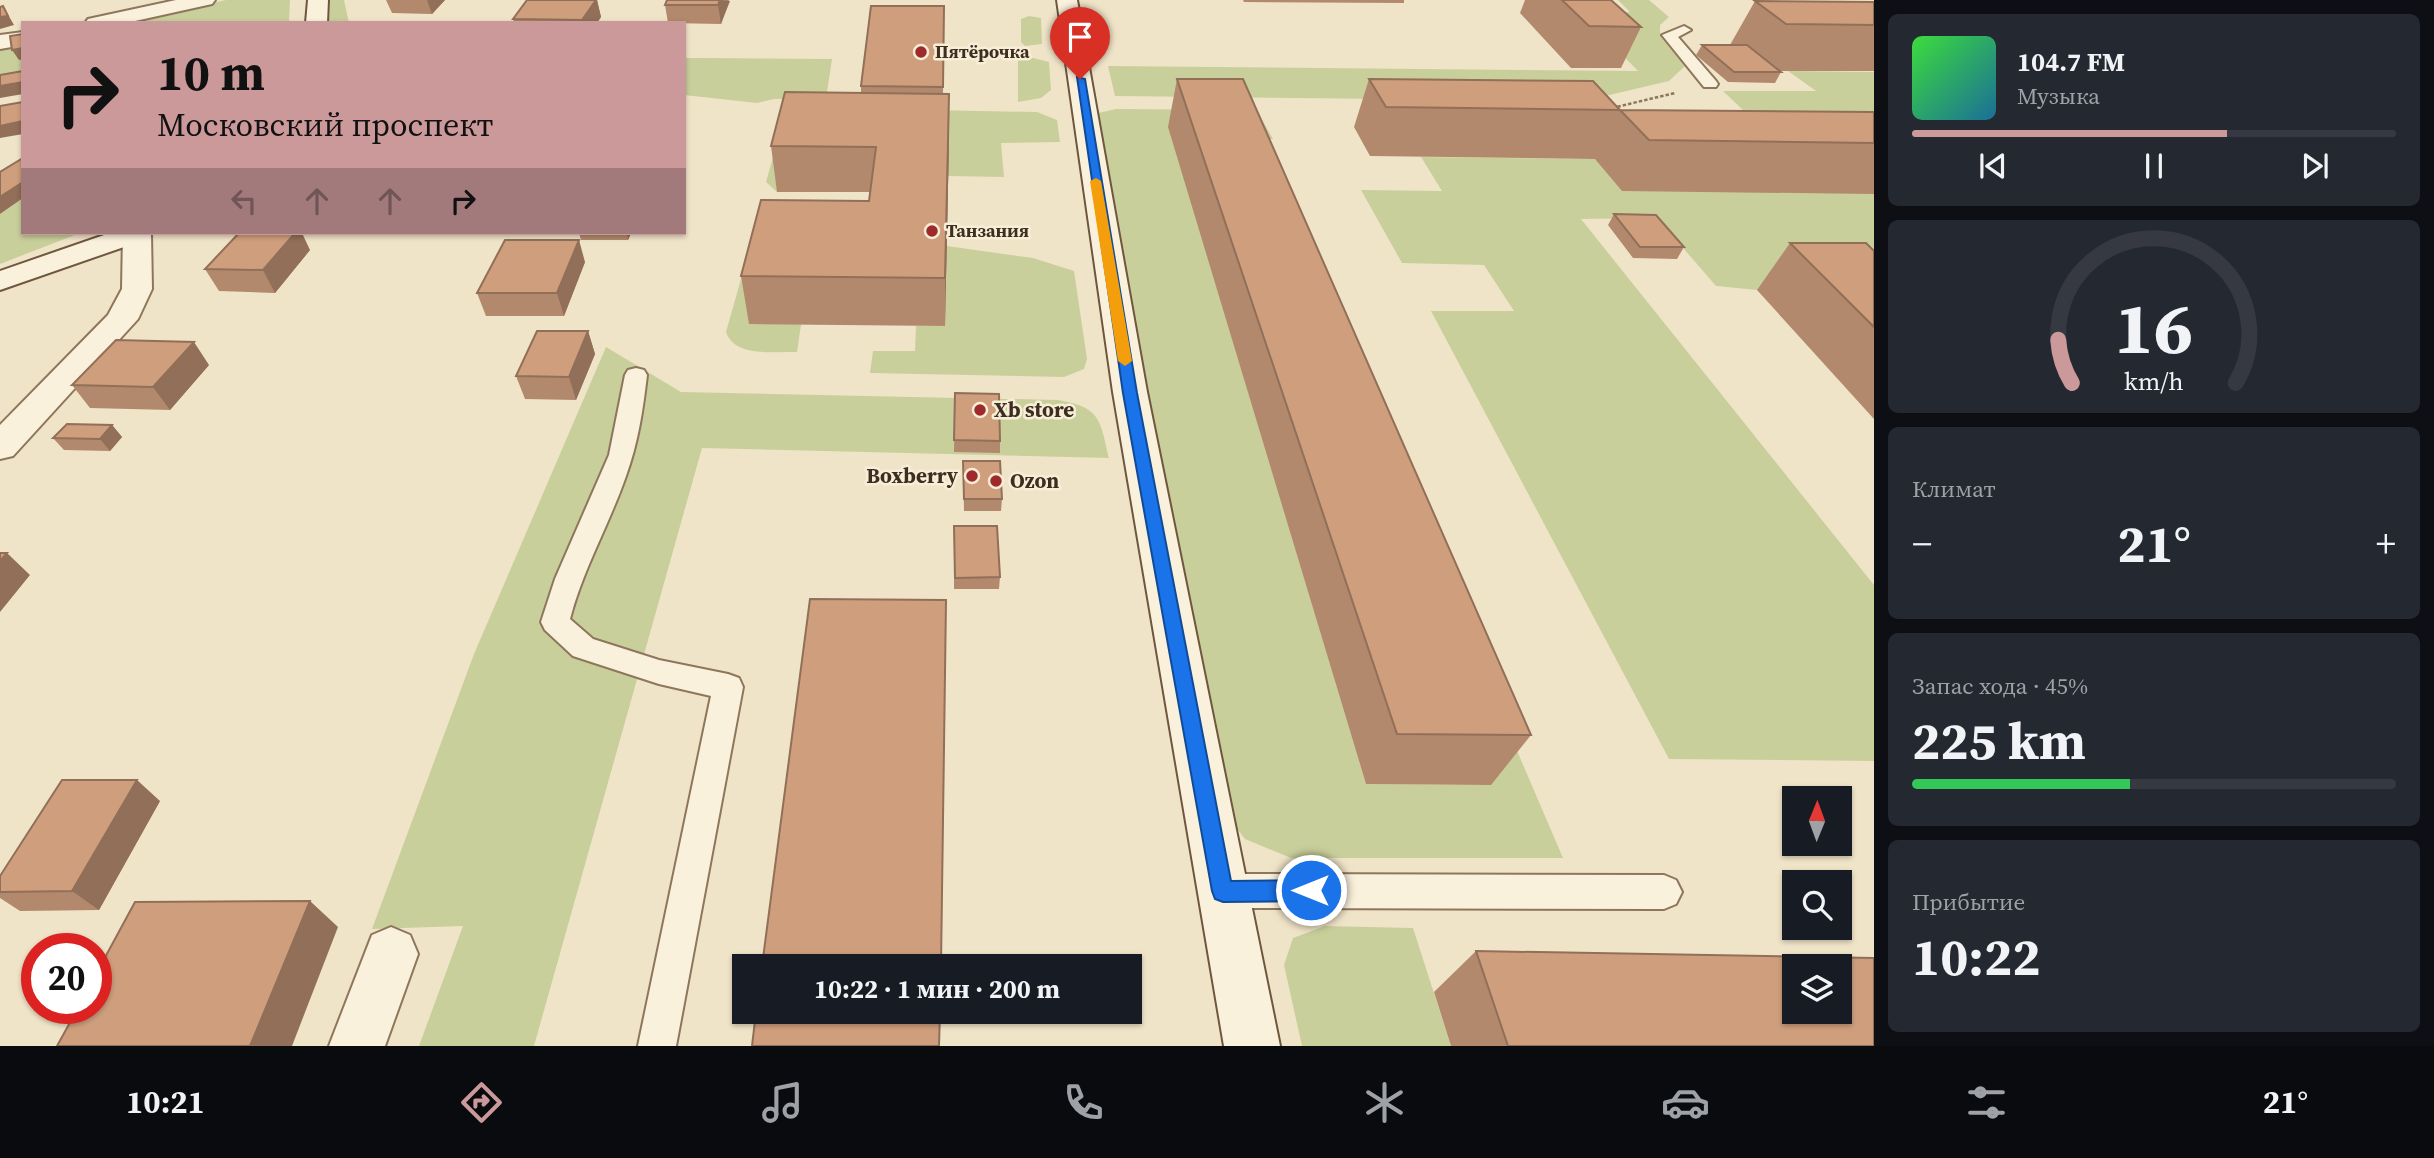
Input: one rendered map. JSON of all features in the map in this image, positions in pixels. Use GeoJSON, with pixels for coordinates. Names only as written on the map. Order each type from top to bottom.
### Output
{"type":"FeatureCollection","features":[{"type":"Feature","properties":{"kind":"street"},"geometry":{"type":"LineString","coordinates":[[105,21],[205,0]]}},
{"type":"Feature","properties":{"kind":"street"},"geometry":{"type":"LineString","coordinates":[[316,21],[318,0]]}},
{"type":"Feature","properties":{"kind":"street"},"geometry":{"type":"LineString","coordinates":[[1067,0],[1130,393],[1252,1046]]}},
{"type":"Feature","properties":{"kind":"street"},"geometry":{"type":"LineString","coordinates":[[0,43],[21,38]]}},
{"type":"Feature","properties":{"kind":"street"},"geometry":{"type":"LineString","coordinates":[[0,281],[131,235]]}},
{"type":"Feature","properties":{"kind":"street"},"geometry":{"type":"LineString","coordinates":[[0,447],[122,319],[137,289],[137,235]]}},
{"type":"Feature","properties":{"kind":"street"},"geometry":{"type":"LineString","coordinates":[[357,1046],[391,954]]}},
{"type":"Feature","properties":{"kind":"lane"},"geometry":{"type":"LineString","coordinates":[[1684,30],[1669,35],[1710,84]]}},
{"type":"Feature","properties":{"kind":"lane"},"geometry":{"type":"LineString","coordinates":[[636,375],[622,454],[600,511],[562,591],[555,622],[583,648],[659,672],[728,687],[657,1046]]}},
{"type":"Feature","properties":{"kind":"lane"},"geometry":{"type":"LineString","coordinates":[[1223,891],[1664,892]]}},
{"type":"Feature","properties":{"kind":"path"},"geometry":{"type":"LineString","coordinates":[[1601,111],[1710,84]]}},
{"type":"Feature","properties":{"kind":"green space"},"geometry":{"type":"Polygon","coordinates":[[[226,0],[290,0],[289,21],[126,21],[226,0]]]}},
{"type":"Feature","properties":{"kind":"green space"},"geometry":{"type":"Polygon","coordinates":[[[328,0],[344,0],[349,21],[328,21],[328,0]]]}},
{"type":"Feature","properties":{"kind":"green space"},"geometry":{"type":"Polygon","coordinates":[[[1618,0],[1649,0],[1669,17],[1660,25],[1660,36],[1685,66],[1669,81],[1584,101],[1115,96],[1108,66],[1638,71],[1580,12],[1630,12],[1618,0]]]}},
{"type":"Feature","properties":{"kind":"green space"},"geometry":{"type":"Polygon","coordinates":[[[1029,16],[1041,18],[1042,44],[1025,46],[1021,42],[1021,19],[1029,16]]]}},
{"type":"Feature","properties":{"kind":"green space"},"geometry":{"type":"Polygon","coordinates":[[[21,42],[21,82],[0,87],[0,47],[21,42]]]}},
{"type":"Feature","properties":{"kind":"green space"},"geometry":{"type":"Polygon","coordinates":[[[1029,57],[1049,62],[1051,90],[1041,98],[1018,102],[1018,59],[1029,57]]]}},
{"type":"Feature","properties":{"kind":"green space"},"geometry":{"type":"Polygon","coordinates":[[[686,58],[832,59],[826,99],[774,99],[757,103],[686,95],[686,58]]]}},
{"type":"Feature","properties":{"kind":"green space"},"geometry":{"type":"Polygon","coordinates":[[[1788,71],[1874,72],[1874,115],[1746,113],[1723,91],[1816,91],[1788,71]]]}},
{"type":"Feature","properties":{"kind":"green space"},"geometry":{"type":"Polygon","coordinates":[[[826,108],[1037,112],[1057,120],[1060,142],[1001,143],[1004,177],[948,176],[948,138],[790,137],[777,192],[766,182],[784,118],[826,108]]]}},
{"type":"Feature","properties":{"kind":"green space"},"geometry":{"type":"Polygon","coordinates":[[[1116,109],[1249,110],[1259,114],[1273,139],[1237,139],[1169,128],[1366,784],[1490,785],[1509,732],[1563,858],[1291,858],[1245,839],[1225,813],[1094,114],[1116,109]]]}},
{"type":"Feature","properties":{"kind":"green space"},"geometry":{"type":"Polygon","coordinates":[[[1421,157],[1595,159],[1874,194],[1874,335],[1757,290],[1716,286],[1657,218],[1581,219],[1874,585],[1874,761],[1669,759],[1431,311],[1514,311],[1484,265],[1402,263],[1361,190],[1442,191],[1421,157]]]}},
{"type":"Feature","properties":{"kind":"green space"},"geometry":{"type":"Polygon","coordinates":[[[21,199],[21,235],[75,235],[0,264],[0,214],[21,199]]]}},
{"type":"Feature","properties":{"kind":"green space"},"geometry":{"type":"Polygon","coordinates":[[[947,246],[1033,258],[1074,271],[1087,359],[1084,369],[1064,377],[870,373],[873,351],[915,351],[916,326],[945,326],[947,246]]]}},
{"type":"Feature","properties":{"kind":"green space"},"geometry":{"type":"Polygon","coordinates":[[[750,247],[801,325],[797,352],[746,349],[738,346],[726,332],[750,247]]]}},
{"type":"Feature","properties":{"kind":"green space"},"geometry":{"type":"Polygon","coordinates":[[[606,347],[681,392],[1058,400],[1072,403],[1091,411],[1096,417],[1109,458],[702,448],[534,1046],[419,1046],[463,926],[372,929],[474,654],[606,347]]]}},
{"type":"Feature","properties":{"kind":"green space"},"geometry":{"type":"Polygon","coordinates":[[[1325,926],[1413,928],[1451,1046],[1302,1046],[1284,965],[1293,938],[1325,926]]]}},
{"type":"Feature","properties":{"kind":"building"},"geometry":{"type":"Polygon","coordinates":[[[527,0],[596,0],[582,20],[513,19],[527,0]]]}},
{"type":"Feature","properties":{"kind":"building"},"geometry":{"type":"Polygon","coordinates":[[[667,0],[720,0],[718,5],[665,5],[667,0]]]}},
{"type":"Feature","properties":{"kind":"building"},"geometry":{"type":"Polygon","coordinates":[[[1562,0],[1611,0],[1641,27],[1589,26],[1562,0]]]}},
{"type":"Feature","properties":{"kind":"building"},"geometry":{"type":"Polygon","coordinates":[[[1755,1],[1874,2],[1874,25],[1786,24],[1755,1]]]}},
{"type":"Feature","properties":{"kind":"building"},"geometry":{"type":"Polygon","coordinates":[[[3,6],[8,16],[0,17],[0,7],[3,6]]]}},
{"type":"Feature","properties":{"kind":"building"},"geometry":{"type":"Polygon","coordinates":[[[871,6],[944,6],[943,87],[861,86],[871,6]]]}},
{"type":"Feature","properties":{"kind":"building"},"geometry":{"type":"Polygon","coordinates":[[[21,34],[21,48],[12,50],[10,36],[21,34]]]}},
{"type":"Feature","properties":{"kind":"building"},"geometry":{"type":"Polygon","coordinates":[[[1702,45],[1747,45],[1781,72],[1734,72],[1702,45]]]}},
{"type":"Feature","properties":{"kind":"building"},"geometry":{"type":"Polygon","coordinates":[[[21,71],[21,82],[0,86],[0,75],[21,71]]]}},
{"type":"Feature","properties":{"kind":"building"},"geometry":{"type":"Polygon","coordinates":[[[1177,79],[1243,79],[1531,735],[1397,734],[1177,79]]]}},
{"type":"Feature","properties":{"kind":"building"},"geometry":{"type":"Polygon","coordinates":[[[1369,79],[1593,81],[1620,110],[1386,107],[1369,79]]]}},
{"type":"Feature","properties":{"kind":"building"},"geometry":{"type":"Polygon","coordinates":[[[785,92],[949,94],[945,278],[741,276],[761,200],[869,201],[876,147],[771,146],[785,92]]]}},
{"type":"Feature","properties":{"kind":"building"},"geometry":{"type":"Polygon","coordinates":[[[21,102],[21,121],[0,126],[0,106],[21,102]]]}},
{"type":"Feature","properties":{"kind":"building"},"geometry":{"type":"Polygon","coordinates":[[[1620,110],[1874,112],[1874,143],[1649,140],[1620,110]]]}},
{"type":"Feature","properties":{"kind":"building"},"geometry":{"type":"Polygon","coordinates":[[[21,159],[21,183],[0,197],[0,172],[21,159]]]}},
{"type":"Feature","properties":{"kind":"building"},"geometry":{"type":"Polygon","coordinates":[[[1614,214],[1656,215],[1684,247],[1640,247],[1614,214]]]}},
{"type":"Feature","properties":{"kind":"building"},"geometry":{"type":"Polygon","coordinates":[[[237,235],[293,235],[263,270],[205,269],[237,235]]]}},
{"type":"Feature","properties":{"kind":"building"},"geometry":{"type":"Polygon","coordinates":[[[505,240],[579,240],[557,293],[477,293],[505,240]]]}},
{"type":"Feature","properties":{"kind":"building"},"geometry":{"type":"Polygon","coordinates":[[[1790,243],[1866,243],[1874,251],[1874,327],[1790,243]]]}},
{"type":"Feature","properties":{"kind":"building"},"geometry":{"type":"Polygon","coordinates":[[[537,331],[588,331],[569,377],[516,376],[537,331]]]}},
{"type":"Feature","properties":{"kind":"building"},"geometry":{"type":"Polygon","coordinates":[[[116,340],[194,342],[153,387],[72,385],[116,340]]]}},
{"type":"Feature","properties":{"kind":"building"},"geometry":{"type":"Polygon","coordinates":[[[955,393],[999,394],[1000,441],[954,440],[955,393]]]}},
{"type":"Feature","properties":{"kind":"building"},"geometry":{"type":"Polygon","coordinates":[[[67,424],[112,425],[100,439],[53,438],[67,424]]]}},
{"type":"Feature","properties":{"kind":"building"},"geometry":{"type":"Polygon","coordinates":[[[963,461],[1000,461],[1002,499],[964,499],[963,461]]]}},
{"type":"Feature","properties":{"kind":"building"},"geometry":{"type":"Polygon","coordinates":[[[954,526],[997,526],[1000,577],[955,578],[954,526]]]}},
{"type":"Feature","properties":{"kind":"building"},"geometry":{"type":"Polygon","coordinates":[[[810,599],[946,600],[941,954],[764,954],[810,599]]]}},
{"type":"Feature","properties":{"kind":"building"},"geometry":{"type":"Polygon","coordinates":[[[62,780],[137,780],[72,891],[0,892],[0,876],[62,780]]]}},
{"type":"Feature","properties":{"kind":"building"},"geometry":{"type":"Polygon","coordinates":[[[310,901],[250,1046],[57,1046],[69,1024],[112,1024],[112,944],[135,902],[310,901]]]}},
{"type":"Feature","properties":{"kind":"building"},"geometry":{"type":"Polygon","coordinates":[[[1476,951],[1782,956],[1782,1024],[1852,1024],[1852,958],[1874,958],[1874,1046],[1508,1046],[1476,951]]]}},
{"type":"Feature","properties":{"kind":"building"},"geometry":{"type":"Polygon","coordinates":[[[755,1024],[940,1024],[939,1046],[752,1046],[755,1024]]]}},
{"type":"Feature","properties":{"kind":"slow traffic"},"geometry":{"type":"LineString","coordinates":[[1096,181],[1125,361]]}},
{"type":"Feature","properties":{"kind":"place","name":"Пятёрочка"},"geometry":{"type":"Point","coordinates":[921,52]}},
{"type":"Feature","properties":{"kind":"place","name":"Танзания"},"geometry":{"type":"Point","coordinates":[932,231]}},
{"type":"Feature","properties":{"kind":"place","name":"Xb store"},"geometry":{"type":"Point","coordinates":[980,410]}},
{"type":"Feature","properties":{"kind":"place","name":"Boxberry"},"geometry":{"type":"Point","coordinates":[972,476]}},
{"type":"Feature","properties":{"kind":"place","name":"Ozon"},"geometry":{"type":"Point","coordinates":[996,481]}},
{"type":"Feature","properties":{"kind":"route"},"geometry":{"type":"LineString","coordinates":[[1080,79],[1130,393],[1223,891],[1311,890]]}}]}
